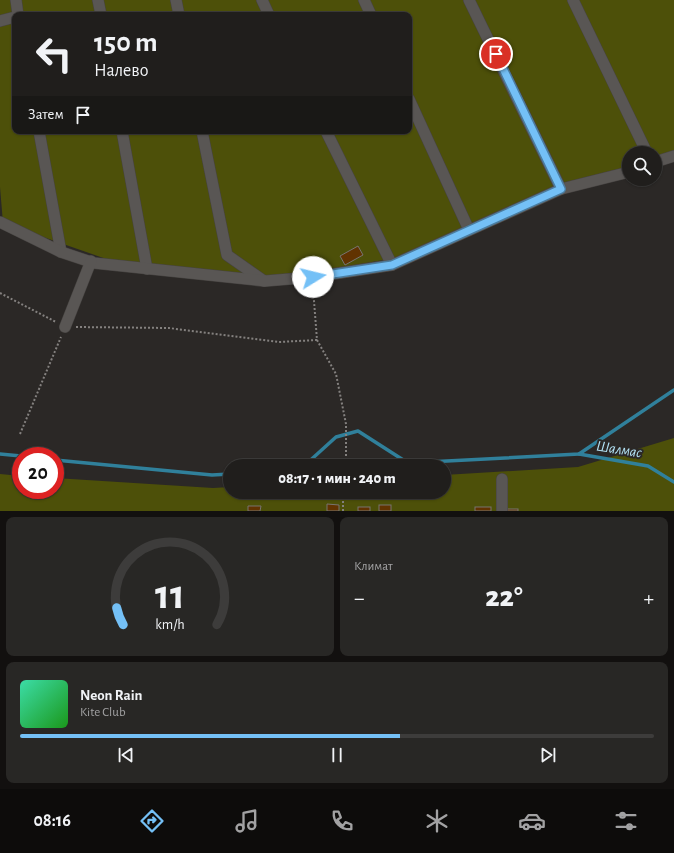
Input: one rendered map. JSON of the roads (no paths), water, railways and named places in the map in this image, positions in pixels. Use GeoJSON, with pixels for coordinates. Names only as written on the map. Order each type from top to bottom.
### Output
{"type":"FeatureCollection","features":[{"type":"Feature","properties":{"kind":"lane"},"geometry":{"type":"LineString","coordinates":[[16,0],[18,12]]}},
{"type":"Feature","properties":{"kind":"lane"},"geometry":{"type":"LineString","coordinates":[[98,0],[100,12]]}},
{"type":"Feature","properties":{"kind":"lane"},"geometry":{"type":"LineString","coordinates":[[176,0],[178,12]]}},
{"type":"Feature","properties":{"kind":"lane"},"geometry":{"type":"LineString","coordinates":[[262,0],[268,12]]}},
{"type":"Feature","properties":{"kind":"lane"},"geometry":{"type":"LineString","coordinates":[[364,0],[369,12]]}},
{"type":"Feature","properties":{"kind":"lane"},"geometry":{"type":"LineString","coordinates":[[469,0],[561,189]]}},
{"type":"Feature","properties":{"kind":"lane"},"geometry":{"type":"LineString","coordinates":[[573,0],[644,146]]}},
{"type":"Feature","properties":{"kind":"lane"},"geometry":{"type":"LineString","coordinates":[[0,22],[12,17]]}},
{"type":"Feature","properties":{"kind":"lane"},"geometry":{"type":"LineString","coordinates":[[412,106],[469,230]]}},
{"type":"Feature","properties":{"kind":"lane"},"geometry":{"type":"LineString","coordinates":[[40,134],[61,252]]}},
{"type":"Feature","properties":{"kind":"lane"},"geometry":{"type":"LineString","coordinates":[[123,134],[147,269]]}},
{"type":"Feature","properties":{"kind":"lane"},"geometry":{"type":"LineString","coordinates":[[203,134],[227,255],[265,281]]}},
{"type":"Feature","properties":{"kind":"lane"},"geometry":{"type":"LineString","coordinates":[[327,134],[392,265]]}},
{"type":"Feature","properties":{"kind":"lane"},"geometry":{"type":"LineString","coordinates":[[662,159],[674,156]]}},
{"type":"Feature","properties":{"kind":"lane"},"geometry":{"type":"LineString","coordinates":[[0,222],[61,252],[90,261],[147,269],[265,281],[291,280],[392,265],[561,189],[622,174]]}},
{"type":"Feature","properties":{"kind":"lane"},"geometry":{"type":"LineString","coordinates":[[66,327],[90,261]]}},
{"type":"Feature","properties":{"kind":"lane"},"geometry":{"type":"LineString","coordinates":[[502,479],[502,511]]}},
{"type":"Feature","properties":{"kind":"waterway"},"geometry":{"type":"LineString","coordinates":[[451,461],[579,454],[674,390]]}},
{"type":"Feature","properties":{"kind":"waterway"},"geometry":{"type":"LineString","coordinates":[[312,459],[336,437],[358,431],[402,459]]}},
{"type":"Feature","properties":{"kind":"waterway"},"geometry":{"type":"LineString","coordinates":[[0,454],[12,455]]}},
{"type":"Feature","properties":{"kind":"waterway","name":"Шалмас"},"geometry":{"type":"LineString","coordinates":[[579,454],[648,466],[674,482]]}},
{"type":"Feature","properties":{"kind":"waterway"},"geometry":{"type":"LineString","coordinates":[[64,461],[212,475],[223,474]]}}]}
